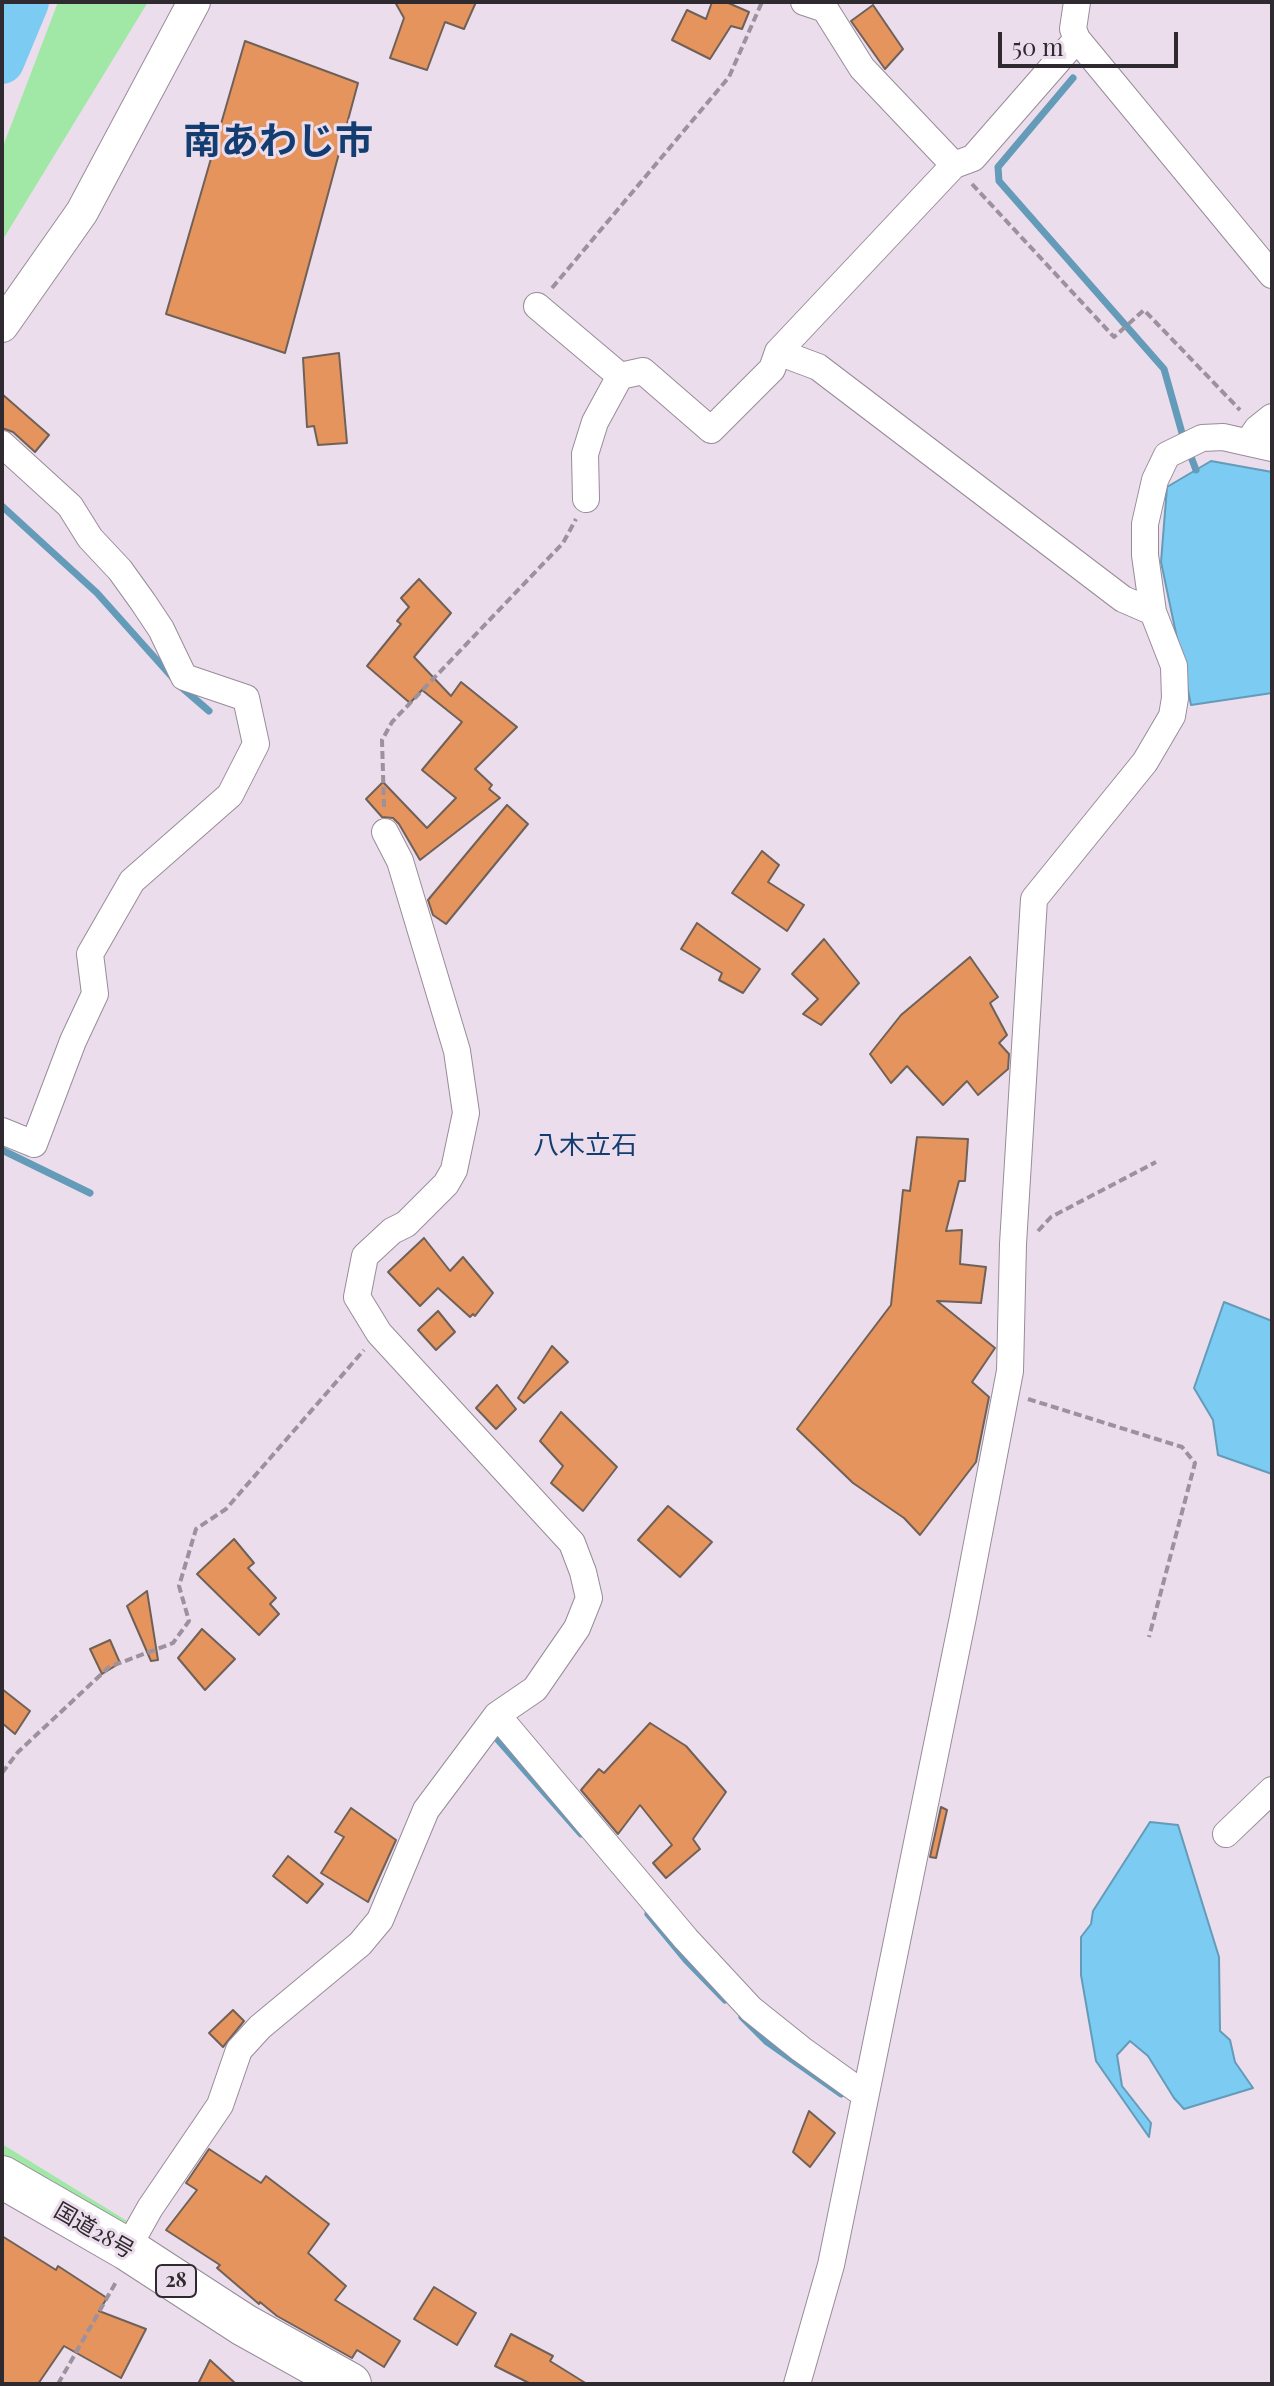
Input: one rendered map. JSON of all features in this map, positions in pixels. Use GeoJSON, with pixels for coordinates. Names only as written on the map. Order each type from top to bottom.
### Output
{"type":"FeatureCollection","features":[{"type":"Feature","properties":{"kind":"highway","name":"国道28号"},"geometry":{"type":"LineString","coordinates":[[2,2177],[127,2249],[244,2325],[350,2384]]}},
{"type":"Feature","properties":{"kind":"street"},"geometry":{"type":"LineString","coordinates":[[2,326],[82,212],[194,2]]}},
{"type":"Feature","properties":{"kind":"street"},"geometry":{"type":"LineString","coordinates":[[804,2],[825,9],[862,68],[954,165]]}},
{"type":"Feature","properties":{"kind":"street"},"geometry":{"type":"LineString","coordinates":[[1077,2],[1073,29],[1077,39],[1272,275]]}},
{"type":"Feature","properties":{"kind":"street"},"geometry":{"type":"LineString","coordinates":[[586,499],[585,454],[595,422],[620,376],[643,371],[711,430],[772,369],[778,352],[954,165],[973,158],[1077,39]]}},
{"type":"Feature","properties":{"kind":"street"},"geometry":{"type":"LineString","coordinates":[[537,306],[620,376]]}},
{"type":"Feature","properties":{"kind":"street"},"geometry":{"type":"LineString","coordinates":[[778,352],[818,367],[1123,599],[1153,612]]}},
{"type":"Feature","properties":{"kind":"street"},"geometry":{"type":"LineString","coordinates":[[797,2384],[831,2265],[1010,1371],[1013,1260],[1034,899],[1145,762],[1172,716],[1174,666],[1153,612],[1145,555],[1145,524],[1155,480],[1167,455],[1202,438],[1262,433]]}},
{"type":"Feature","properties":{"kind":"street"},"geometry":{"type":"LineString","coordinates":[[2,444],[70,506],[90,538],[120,570],[161,629],[184,677],[246,698],[256,744],[230,795],[132,881],[90,954],[95,994],[73,1041],[34,1144],[2,1131]]}},
{"type":"Feature","properties":{"kind":"street"},"geometry":{"type":"LineString","coordinates":[[127,2249],[150,2208],[220,2105],[239,2050],[260,2027],[360,1944],[380,1920],[426,1810],[497,1715],[535,1689],[577,1628],[589,1598],[572,1543],[379,1333],[357,1297],[365,1256],[392,1231],[406,1224],[446,1184],[454,1170],[466,1113],[457,1051],[400,861],[385,832]]}},
{"type":"Feature","properties":{"kind":"street"},"geometry":{"type":"LineString","coordinates":[[497,1715],[686,1939],[751,2009],[865,2095]]}},
{"type":"Feature","properties":{"kind":"street"},"geometry":{"type":"LineString","coordinates":[[1226,1834],[1272,1790]]}},
{"type":"Feature","properties":{"kind":"path"},"geometry":{"type":"LineString","coordinates":[[537,306],[729,77],[762,2]]}},
{"type":"Feature","properties":{"kind":"path"},"geometry":{"type":"LineString","coordinates":[[954,165],[1114,337],[1144,310],[1262,433]]}},
{"type":"Feature","properties":{"kind":"path"},"geometry":{"type":"LineString","coordinates":[[385,832],[382,740],[392,722],[563,543],[586,499]]}},
{"type":"Feature","properties":{"kind":"path"},"geometry":{"type":"LineString","coordinates":[[1013,1260],[1051,1217],[1156,1162]]}},
{"type":"Feature","properties":{"kind":"path"},"geometry":{"type":"LineString","coordinates":[[2,1773],[18,1752],[109,1667],[173,1643],[189,1621],[179,1586],[196,1529],[226,1509],[379,1333]]}},
{"type":"Feature","properties":{"kind":"path"},"geometry":{"type":"LineString","coordinates":[[1006,1393],[1182,1447],[1195,1463],[1149,1637]]}},
{"type":"Feature","properties":{"kind":"path"},"geometry":{"type":"LineString","coordinates":[[58,2384],[116,2282],[127,2249]]}},
{"type":"Feature","properties":{"kind":"green space"},"geometry":{"type":"Polygon","coordinates":[[[58,2],[148,2],[2,241],[2,149],[58,2]]]}},
{"type":"Feature","properties":{"kind":"green space"},"geometry":{"type":"Polygon","coordinates":[[[2,2144],[132,2224],[121,2238],[2,2165],[2,2144]]]}},
{"type":"Feature","properties":{"kind":"water"},"geometry":{"type":"Polygon","coordinates":[[[1211,461],[1272,472],[1272,693],[1191,705],[1161,562],[1167,487],[1211,461]]]}},
{"type":"Feature","properties":{"kind":"water"},"geometry":{"type":"Polygon","coordinates":[[[1224,1302],[1272,1321],[1272,1474],[1218,1455],[1213,1420],[1194,1388],[1224,1302]]]}},
{"type":"Feature","properties":{"kind":"water"},"geometry":{"type":"Polygon","coordinates":[[[1150,1822],[1178,1825],[1219,1957],[1220,2031],[1230,2040],[1235,2062],[1253,2088],[1184,2109],[1148,2056],[1130,2041],[1117,2055],[1122,2086],[1151,2123],[1149,2137],[1096,2061],[1081,1975],[1081,1937],[1091,1924],[1093,1911],[1150,1822]]]}},
{"type":"Feature","properties":{"kind":"building"},"geometry":{"type":"Polygon","coordinates":[[[395,2],[476,2],[464,29],[445,22],[427,70],[390,58],[404,18],[395,2]]]}},
{"type":"Feature","properties":{"kind":"building"},"geometry":{"type":"Polygon","coordinates":[[[712,2],[726,2],[749,12],[742,29],[731,26],[710,59],[672,40],[687,10],[706,19],[712,2]]]}},
{"type":"Feature","properties":{"kind":"building"},"geometry":{"type":"Polygon","coordinates":[[[873,5],[903,49],[885,69],[851,21],[873,5]]]}},
{"type":"Feature","properties":{"kind":"building"},"geometry":{"type":"Polygon","coordinates":[[[245,41],[358,83],[285,353],[166,314],[245,41]]]}},
{"type":"Feature","properties":{"kind":"building"},"geometry":{"type":"Polygon","coordinates":[[[339,353],[347,443],[318,445],[314,426],[307,427],[303,358],[339,353]]]}},
{"type":"Feature","properties":{"kind":"building"},"geometry":{"type":"Polygon","coordinates":[[[2,394],[49,435],[35,452],[13,432],[2,428],[2,394]]]}},
{"type":"Feature","properties":{"kind":"building"},"geometry":{"type":"Polygon","coordinates":[[[419,579],[451,613],[414,657],[451,696],[461,682],[517,727],[475,769],[492,785],[489,789],[500,798],[420,860],[399,824],[393,818],[382,817],[366,799],[383,782],[427,828],[456,798],[422,770],[462,722],[422,690],[410,703],[367,666],[401,624],[397,621],[409,607],[401,598],[419,579]]]}},
{"type":"Feature","properties":{"kind":"building"},"geometry":{"type":"Polygon","coordinates":[[[507,805],[528,824],[446,924],[433,915],[428,900],[507,805]]]}},
{"type":"Feature","properties":{"kind":"building"},"geometry":{"type":"Polygon","coordinates":[[[762,851],[779,865],[768,882],[804,905],[787,931],[732,893],[762,851]]]}},
{"type":"Feature","properties":{"kind":"building"},"geometry":{"type":"Polygon","coordinates":[[[697,923],[760,969],[743,993],[719,980],[722,973],[681,949],[697,923]]]}},
{"type":"Feature","properties":{"kind":"building"},"geometry":{"type":"Polygon","coordinates":[[[824,939],[859,983],[821,1025],[803,1014],[818,999],[792,974],[824,939]]]}},
{"type":"Feature","properties":{"kind":"building"},"geometry":{"type":"Polygon","coordinates":[[[970,957],[998,997],[990,1003],[1007,1035],[999,1043],[1009,1054],[1008,1069],[978,1095],[967,1081],[943,1105],[907,1066],[891,1083],[870,1054],[901,1015],[970,957]]]}},
{"type":"Feature","properties":{"kind":"building"},"geometry":{"type":"Polygon","coordinates":[[[917,1137],[968,1139],[965,1181],[959,1181],[946,1231],[962,1230],[960,1264],[986,1267],[981,1303],[937,1301],[995,1348],[972,1382],[989,1397],[976,1462],[920,1535],[904,1518],[853,1483],[797,1429],[891,1305],[903,1190],[910,1191],[917,1137]]]}},
{"type":"Feature","properties":{"kind":"building"},"geometry":{"type":"Polygon","coordinates":[[[424,1238],[450,1271],[463,1257],[493,1293],[475,1316],[470,1317],[438,1288],[420,1306],[388,1272],[424,1238]]]}},
{"type":"Feature","properties":{"kind":"building"},"geometry":{"type":"Polygon","coordinates":[[[438,1311],[455,1332],[436,1350],[418,1330],[438,1311]]]}},
{"type":"Feature","properties":{"kind":"building"},"geometry":{"type":"Polygon","coordinates":[[[552,1346],[568,1362],[524,1403],[518,1398],[552,1346]]]}},
{"type":"Feature","properties":{"kind":"building"},"geometry":{"type":"Polygon","coordinates":[[[497,1385],[516,1409],[496,1429],[476,1408],[497,1385]]]}},
{"type":"Feature","properties":{"kind":"building"},"geometry":{"type":"Polygon","coordinates":[[[561,1412],[617,1467],[583,1511],[551,1483],[563,1466],[540,1441],[561,1412]]]}},
{"type":"Feature","properties":{"kind":"building"},"geometry":{"type":"Polygon","coordinates":[[[668,1506],[712,1542],[680,1577],[638,1540],[668,1506]]]}},
{"type":"Feature","properties":{"kind":"building"},"geometry":{"type":"Polygon","coordinates":[[[234,1539],[254,1563],[248,1568],[276,1598],[270,1604],[279,1614],[259,1635],[197,1574],[234,1539]]]}},
{"type":"Feature","properties":{"kind":"building"},"geometry":{"type":"Polygon","coordinates":[[[147,1591],[158,1660],[151,1661],[127,1606],[147,1591]]]}},
{"type":"Feature","properties":{"kind":"building"},"geometry":{"type":"Polygon","coordinates":[[[202,1629],[235,1659],[205,1690],[178,1658],[202,1629]]]}},
{"type":"Feature","properties":{"kind":"building"},"geometry":{"type":"Polygon","coordinates":[[[110,1640],[120,1663],[102,1674],[90,1649],[110,1640]]]}},
{"type":"Feature","properties":{"kind":"building"},"geometry":{"type":"Polygon","coordinates":[[[2,1689],[30,1711],[15,1734],[2,1723],[2,1689]]]}},
{"type":"Feature","properties":{"kind":"building"},"geometry":{"type":"Polygon","coordinates":[[[650,1723],[686,1746],[726,1792],[693,1839],[700,1849],[666,1878],[653,1863],[672,1845],[640,1805],[618,1834],[581,1790],[599,1769],[604,1773],[650,1723]]]}},
{"type":"Feature","properties":{"kind":"building"},"geometry":{"type":"Polygon","coordinates":[[[941,1807],[947,1810],[936,1858],[930,1857],[941,1807]]]}},
{"type":"Feature","properties":{"kind":"building"},"geometry":{"type":"Polygon","coordinates":[[[351,1808],[396,1840],[368,1902],[321,1873],[344,1837],[335,1832],[351,1808]]]}},
{"type":"Feature","properties":{"kind":"building"},"geometry":{"type":"Polygon","coordinates":[[[288,1856],[323,1884],[307,1903],[273,1876],[288,1856]]]}},
{"type":"Feature","properties":{"kind":"building"},"geometry":{"type":"Polygon","coordinates":[[[233,2010],[244,2021],[223,2047],[209,2033],[233,2010]]]}},
{"type":"Feature","properties":{"kind":"building"},"geometry":{"type":"Polygon","coordinates":[[[809,2111],[835,2133],[810,2167],[793,2152],[809,2111]]]}},
{"type":"Feature","properties":{"kind":"building"},"geometry":{"type":"Polygon","coordinates":[[[209,2149],[261,2183],[266,2176],[329,2224],[308,2253],[346,2286],[335,2300],[400,2341],[384,2367],[357,2350],[352,2358],[277,2316],[217,2268],[220,2265],[166,2230],[197,2190],[186,2183],[209,2149]]]}},
{"type":"Feature","properties":{"kind":"building"},"geometry":{"type":"Polygon","coordinates":[[[2,2236],[56,2270],[58,2266],[107,2298],[99,2311],[146,2329],[121,2378],[64,2346],[38,2384],[2,2384],[2,2236]]]}},
{"type":"Feature","properties":{"kind":"building"},"geometry":{"type":"Polygon","coordinates":[[[434,2287],[476,2313],[457,2345],[414,2319],[434,2287]]]}},
{"type":"Feature","properties":{"kind":"building"},"geometry":{"type":"Polygon","coordinates":[[[511,2334],[553,2356],[550,2361],[587,2384],[531,2384],[495,2366],[511,2334]]]}},
{"type":"Feature","properties":{"kind":"building"},"geometry":{"type":"Polygon","coordinates":[[[210,2360],[236,2384],[198,2384],[210,2360]]]}},
{"type":"Feature","properties":{"kind":"waterway"},"geometry":{"type":"LineString","coordinates":[[2,62],[27,2]]}},
{"type":"Feature","properties":{"kind":"waterway"},"geometry":{"type":"LineString","coordinates":[[1073,78],[998,167],[999,181],[1164,369],[1196,470]]}},
{"type":"Feature","properties":{"kind":"waterway"},"geometry":{"type":"LineString","coordinates":[[2,506],[97,593],[172,677]]}},
{"type":"Feature","properties":{"kind":"waterway"},"geometry":{"type":"LineString","coordinates":[[180,686],[209,711]]}},
{"type":"Feature","properties":{"kind":"waterway"},"geometry":{"type":"LineString","coordinates":[[2,1150],[90,1193]]}},
{"type":"Feature","properties":{"kind":"waterway"},"geometry":{"type":"LineString","coordinates":[[491,1732],[581,1834]]}},
{"type":"Feature","properties":{"kind":"waterway"},"geometry":{"type":"LineString","coordinates":[[648,1914],[725,2000]]}},
{"type":"Feature","properties":{"kind":"waterway"},"geometry":{"type":"LineString","coordinates":[[742,2017],[767,2042],[841,2094]]}},
{"type":"Feature","properties":{"kind":"district","name":"南あわじ市"},"geometry":{"type":"Point","coordinates":[278,142]}},
{"type":"Feature","properties":{"kind":"district","name":"八木立石"},"geometry":{"type":"Point","coordinates":[585,1146]}}]}
